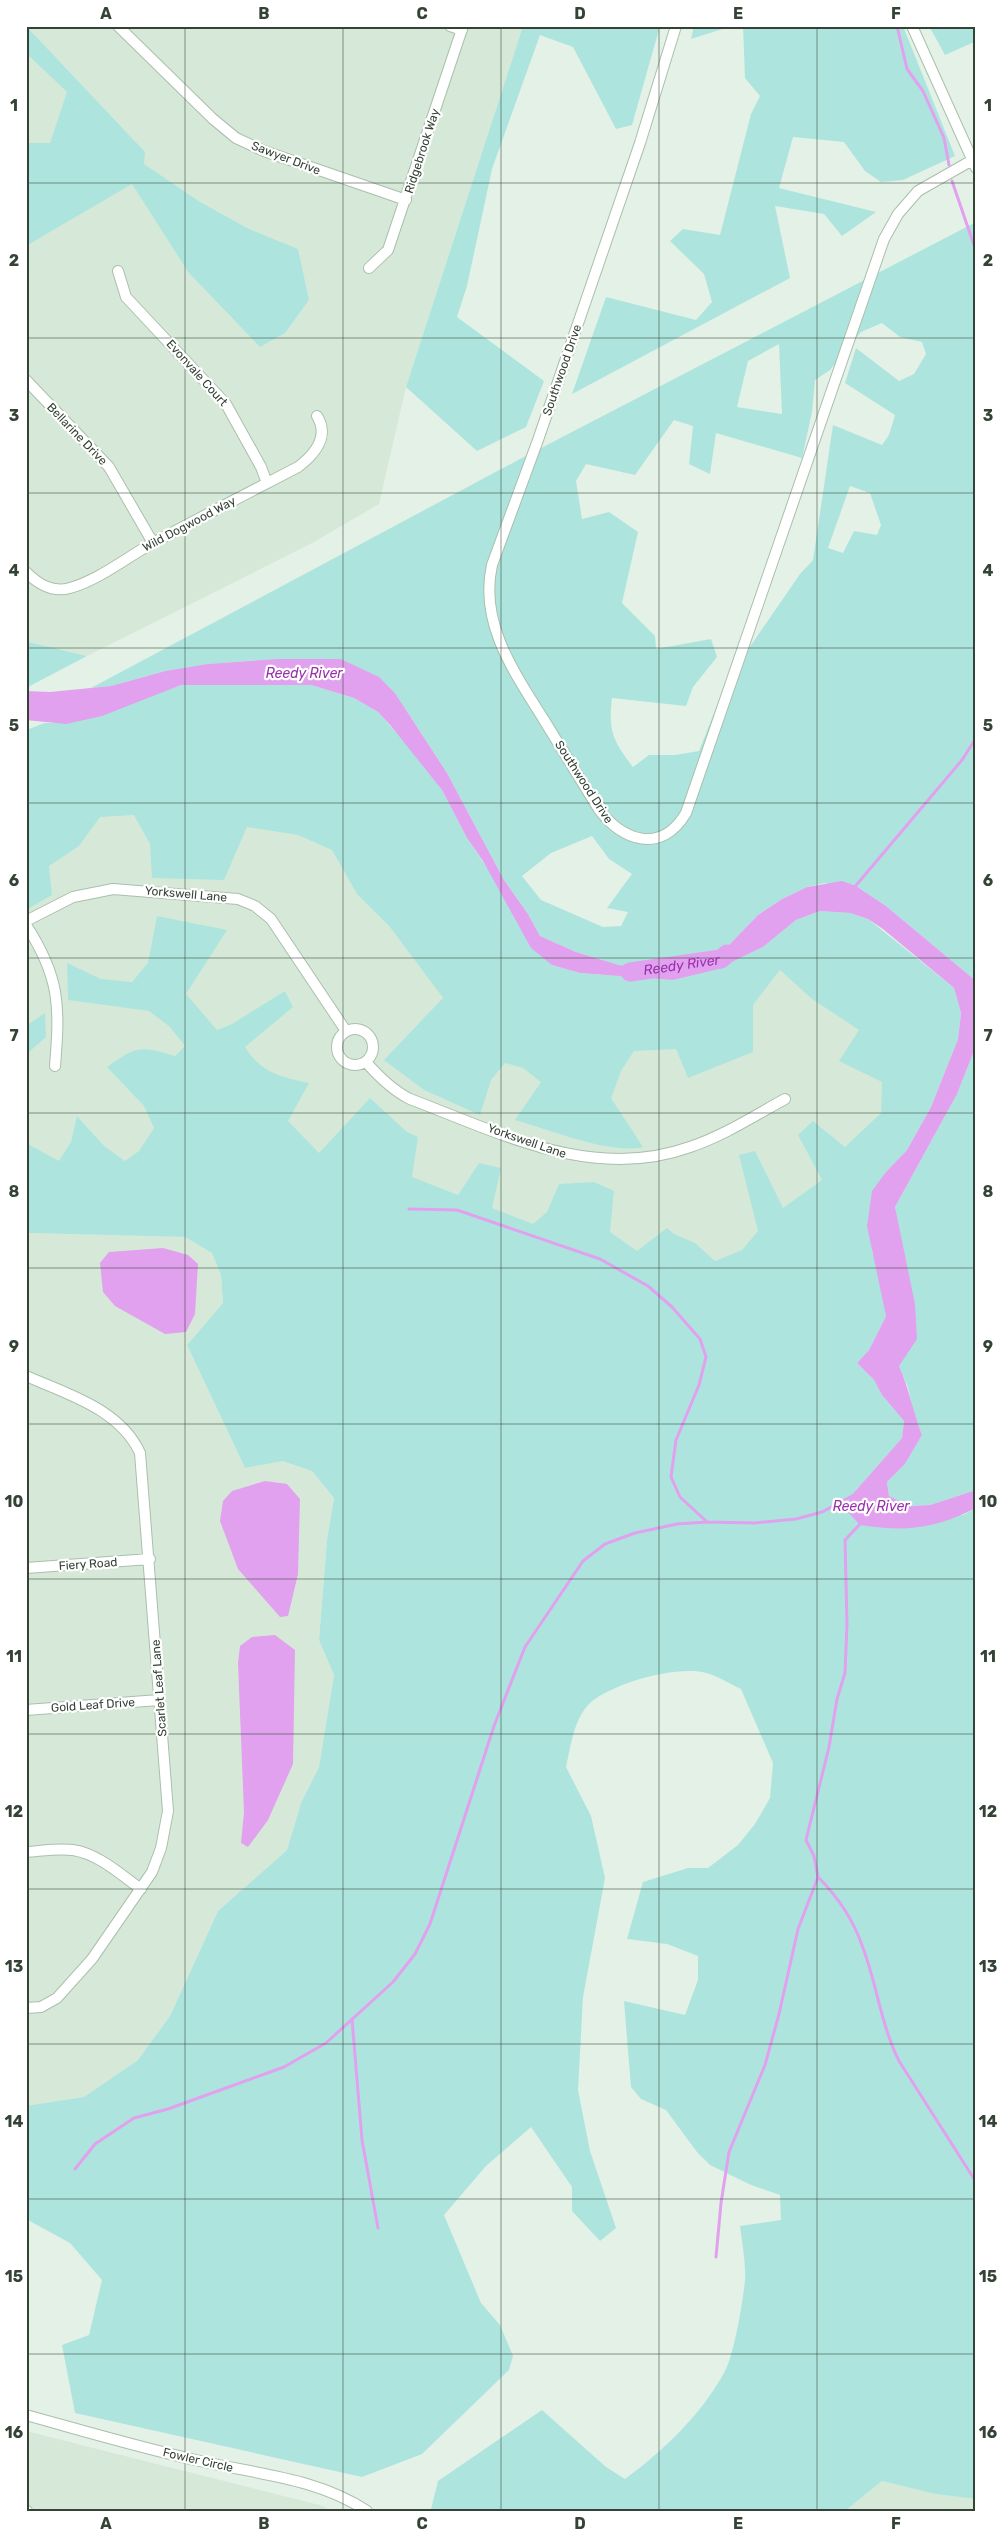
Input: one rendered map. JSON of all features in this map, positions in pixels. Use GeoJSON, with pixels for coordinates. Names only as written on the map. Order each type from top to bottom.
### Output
{"type":"FeatureCollection","features":[{"type":"Feature","properties":{"kind":"street","name":"Sawyer Drive"},"geometry":{"type":"LineString","coordinates":[[118,26],[213,119],[236,138],[264,152],[406,200]]}},
{"type":"Feature","properties":{"kind":"street"},"geometry":{"type":"LineString","coordinates":[[450,26],[463,28]]}},
{"type":"Feature","properties":{"kind":"street","name":"Southwood Drive"},"geometry":{"type":"LineString","coordinates":[[676,26],[636,155],[488,581],[491,617],[508,660],[598,808],[615,828],[623,834],[640,839],[659,836],[677,825],[686,813],[800,488],[884,239],[898,214],[918,190],[975,162]]}},
{"type":"Feature","properties":{"kind":"street"},"geometry":{"type":"LineString","coordinates":[[912,26],[975,162]]}},
{"type":"Feature","properties":{"kind":"street","name":"Ridgebrook Way"},"geometry":{"type":"LineString","coordinates":[[369,268],[388,250],[463,28]]}},
{"type":"Feature","properties":{"kind":"street","name":"Evonvale Court"},"geometry":{"type":"LineString","coordinates":[[118,272],[126,297],[226,404],[261,467],[267,483]]}},
{"type":"Feature","properties":{"kind":"street","name":"Bellarine Drive"},"geometry":{"type":"LineString","coordinates":[[26,380],[109,467],[153,543]]}},
{"type":"Feature","properties":{"kind":"street","name":"Wild Dogwood Way"},"geometry":{"type":"LineString","coordinates":[[26,572],[39,584],[53,589],[69,588],[298,467],[314,455],[321,440],[322,425],[317,416]]}},
{"type":"Feature","properties":{"kind":"street","name":"Yorkswell Lane"},"geometry":{"type":"LineString","coordinates":[[26,921],[73,897],[112,889],[238,899],[255,906],[271,919],[346,1031]]}},
{"type":"Feature","properties":{"kind":"street"},"geometry":{"type":"LineString","coordinates":[[26,925],[45,957],[56,991],[58,1027],[55,1066]]}},
{"type":"Feature","properties":{"kind":"street"},"geometry":{"type":"LineString","coordinates":[[360,1030],[369,1036],[373,1047],[366,1062],[354,1065],[345,1061],[339,1055],[338,1044],[346,1031],[360,1030]]}},
{"type":"Feature","properties":{"kind":"street","name":"Yorkswell Lane"},"geometry":{"type":"LineString","coordinates":[[366,1062],[382,1080],[397,1092],[410,1099],[550,1151],[592,1158],[625,1160],[659,1156],[689,1148],[715,1138],[785,1100]]}},
{"type":"Feature","properties":{"kind":"street","name":"Scarlet Leaf Lane"},"geometry":{"type":"LineString","coordinates":[[26,1376],[115,1419],[132,1438],[143,1463],[167,1824],[158,1860],[141,1889],[71,1984],[57,1998],[41,2007],[26,2008]]}},
{"type":"Feature","properties":{"kind":"street","name":"Fiery Road"},"geometry":{"type":"LineString","coordinates":[[26,1568],[150,1560]]}},
{"type":"Feature","properties":{"kind":"street","name":"Gold Leaf Drive"},"geometry":{"type":"LineString","coordinates":[[26,1710],[159,1700]]}},
{"type":"Feature","properties":{"kind":"street"},"geometry":{"type":"LineString","coordinates":[[26,1852],[63,1849],[86,1853],[98,1858],[141,1889]]}},
{"type":"Feature","properties":{"kind":"street","name":"Fowler Circle"},"geometry":{"type":"LineString","coordinates":[[26,2415],[177,2456],[315,2486],[347,2499],[367,2511]]}},
{"type":"Feature","properties":{"kind":"shaded area"},"geometry":{"type":"Polygon","coordinates":[[[26,26],[523,26],[406,387],[379,504],[314,542],[87,656],[26,641],[26,26]]]}},
{"type":"Feature","properties":{"kind":"shaded area"},"geometry":{"type":"Polygon","coordinates":[[[26,26],[145,152],[144,164],[200,202],[249,229],[298,249],[309,300],[285,333],[260,347],[189,273],[132,184],[26,246],[26,143],[50,143],[67,92],[26,53],[26,26]]]}},
{"type":"Feature","properties":{"kind":"shaded area"},"geometry":{"type":"Polygon","coordinates":[[[523,26],[660,26],[632,125],[616,129],[573,47],[540,35],[492,169],[467,286],[457,317],[544,381],[526,427],[477,451],[406,387],[523,26]]]}},
{"type":"Feature","properties":{"kind":"shaded area"},"geometry":{"type":"Polygon","coordinates":[[[694,26],[732,26],[691,39],[694,26]]]}},
{"type":"Feature","properties":{"kind":"shaded area"},"geometry":{"type":"Polygon","coordinates":[[[743,26],[903,26],[955,156],[903,180],[881,182],[865,171],[844,142],[793,137],[779,188],[876,212],[842,236],[824,214],[775,206],[790,278],[572,394],[606,297],[696,320],[712,302],[704,274],[670,241],[683,229],[720,235],[751,114],[760,96],[745,78],[743,26]]]}},
{"type":"Feature","properties":{"kind":"shaded area"},"geometry":{"type":"Polygon","coordinates":[[[929,26],[976,26],[976,44],[972,43],[945,55],[929,26]]]}},
{"type":"Feature","properties":{"kind":"shaded area"},"geometry":{"type":"Polygon","coordinates":[[[976,222],[976,981],[886,906],[856,886],[824,883],[807,887],[782,899],[758,915],[729,945],[706,961],[682,970],[619,965],[576,952],[540,936],[528,914],[504,880],[447,773],[395,693],[378,677],[341,659],[276,659],[207,664],[165,671],[111,686],[91,688],[520,459],[976,222]],[[882,323],[861,332],[830,370],[815,380],[812,412],[802,458],[716,433],[710,474],[689,464],[693,426],[674,420],[635,475],[586,464],[576,481],[582,519],[609,512],[638,532],[622,603],[655,636],[656,649],[711,639],[717,657],[693,687],[686,706],[612,698],[611,719],[614,735],[621,750],[633,767],[649,755],[675,755],[699,751],[727,680],[800,574],[813,560],[833,425],[882,445],[889,435],[895,415],[845,383],[856,348],[899,381],[914,374],[926,354],[922,342],[900,337],[882,323]],[[779,344],[748,361],[737,407],[782,414],[779,344]],[[850,486],[828,548],[843,553],[854,531],[877,535],[881,525],[870,493],[850,486]],[[592,836],[551,853],[522,876],[541,900],[603,927],[621,926],[628,912],[607,908],[632,874],[609,859],[592,836]]]}},
{"type":"Feature","properties":{"kind":"shaded area"},"geometry":{"type":"Polygon","coordinates":[[[26,641],[29,642],[87,656],[26,688],[26,641]]]}},
{"type":"Feature","properties":{"kind":"shaded area"},"geometry":{"type":"Polygon","coordinates":[[[252,683],[311,685],[354,698],[378,712],[417,756],[442,790],[467,838],[552,965],[580,973],[673,980],[715,970],[763,947],[796,920],[820,911],[850,913],[868,919],[954,988],[961,1013],[958,1039],[931,1107],[907,1150],[886,1172],[872,1251],[880,1278],[886,1316],[869,1350],[857,1363],[874,1380],[882,1395],[904,1421],[902,1438],[850,1497],[963,1515],[976,1508],[976,2499],[935,2494],[882,2481],[845,2511],[441,2511],[431,2509],[438,2481],[542,2410],[606,2467],[625,2479],[639,2468],[667,2444],[692,2418],[704,2404],[728,2365],[738,2328],[745,2280],[740,2226],[781,2220],[780,2195],[751,2185],[710,2165],[697,2152],[666,2110],[641,2099],[631,2087],[624,2001],[685,2015],[698,1980],[698,1956],[667,1944],[627,1939],[643,1882],[688,1868],[708,1868],[738,1845],[755,1824],[770,1798],[773,1763],[741,1689],[710,1674],[694,1671],[663,1674],[629,1683],[600,1696],[590,1703],[580,1716],[577,1724],[566,1767],[591,1816],[605,1878],[583,1997],[578,2090],[590,2151],[616,2228],[600,2241],[572,2211],[572,2187],[531,2127],[486,2166],[444,2215],[481,2303],[500,2325],[513,2356],[509,2370],[422,2454],[362,2477],[75,2413],[62,2345],[89,2335],[102,2280],[70,2243],[26,2219],[26,2106],[84,2097],[138,2060],[170,2016],[218,1911],[287,1850],[301,1803],[319,1767],[334,1675],[319,1640],[327,1540],[334,1498],[312,1471],[283,1461],[245,1468],[187,1345],[223,1303],[221,1275],[212,1253],[185,1237],[26,1233],[26,1143],[59,1161],[71,1142],[77,1116],[104,1146],[125,1161],[139,1151],[154,1128],[144,1106],[107,1067],[133,1051],[146,1049],[175,1056],[185,1046],[170,1027],[149,1011],[68,1000],[67,963],[101,979],[132,982],[148,963],[157,916],[227,930],[186,994],[217,1030],[232,1024],[285,991],[293,1007],[245,1047],[251,1056],[265,1068],[281,1076],[309,1083],[288,1121],[319,1153],[370,1098],[407,1132],[418,1137],[412,1177],[458,1195],[479,1163],[501,1168],[492,1208],[533,1224],[547,1212],[559,1184],[594,1182],[614,1191],[610,1232],[637,1251],[667,1228],[674,1234],[695,1243],[715,1261],[742,1250],[758,1231],[739,1155],[755,1151],[783,1208],[822,1180],[798,1135],[813,1121],[845,1147],[881,1113],[882,1082],[839,1061],[859,1030],[812,999],[780,970],[753,1005],[753,1052],[688,1078],[676,1049],[634,1051],[621,1071],[611,1098],[643,1147],[630,1149],[597,1144],[515,1120],[541,1082],[523,1068],[505,1063],[491,1080],[480,1115],[424,1090],[384,1060],[443,998],[390,927],[357,894],[332,850],[298,835],[247,827],[224,880],[152,878],[150,844],[134,815],[100,817],[79,846],[49,866],[52,895],[26,910],[26,730],[45,723],[66,723],[181,685],[252,683]]]}},
{"type":"Feature","properties":{"kind":"shaded area"},"geometry":{"type":"Polygon","coordinates":[[[26,738],[239,765],[493,988],[790,952],[884,1018],[893,1109],[799,1256],[626,1279],[26,1199],[26,738]]]}},
{"type":"Feature","properties":{"kind":"shaded area"},"geometry":{"type":"Polygon","coordinates":[[[45,1013],[46,1037],[29,1052],[26,1074],[26,1026],[45,1013]]]}},
{"type":"Feature","properties":{"kind":"shaded area"},"geometry":{"type":"Polygon","coordinates":[[[976,1046],[976,1490],[930,1505],[910,1506],[889,1496],[887,1482],[905,1464],[922,1435],[913,1410],[908,1387],[899,1366],[898,1231],[895,1207],[957,1094],[976,1046]]]}},
{"type":"Feature","properties":{"kind":"shaded area"},"geometry":{"type":"Polygon","coordinates":[[[26,1233],[185,1237],[212,1253],[221,1275],[223,1303],[187,1345],[245,1468],[283,1460],[312,1471],[334,1498],[327,1540],[319,1640],[334,1675],[319,1767],[301,1803],[287,1850],[218,1911],[170,2016],[138,2060],[84,2097],[35,2106],[26,2106],[26,1233]]]}},
{"type":"Feature","properties":{"kind":"shaded area"},"geometry":{"type":"Polygon","coordinates":[[[26,2431],[323,2506],[332,2511],[26,2511],[26,2431]]]}},
{"type":"Feature","properties":{"kind":"shaded area"},"geometry":{"type":"Polygon","coordinates":[[[882,2481],[935,2494],[976,2499],[976,2511],[845,2511],[882,2481]]]}},
{"type":"Feature","properties":{"kind":"water","name":"Reedy River"},"geometry":{"type":"Polygon","coordinates":[[[276,659],[341,659],[379,677],[395,693],[447,773],[504,880],[528,914],[540,936],[576,952],[619,965],[682,970],[706,961],[729,945],[758,915],[782,899],[807,887],[842,881],[856,886],[886,906],[976,981],[976,1046],[957,1094],[895,1207],[915,1304],[917,1339],[899,1366],[922,1435],[905,1464],[887,1482],[889,1496],[910,1506],[930,1505],[976,1490],[976,1508],[933,1524],[906,1528],[860,1525],[846,1510],[850,1497],[902,1438],[904,1421],[882,1395],[874,1380],[857,1363],[869,1350],[886,1316],[867,1226],[872,1191],[886,1172],[907,1150],[931,1107],[958,1039],[961,1013],[954,988],[883,929],[868,919],[850,913],[820,911],[796,920],[763,947],[715,970],[673,980],[580,973],[552,965],[531,948],[483,861],[467,838],[442,790],[391,726],[378,712],[354,698],[311,685],[181,685],[102,716],[66,724],[26,720],[26,691],[50,692],[111,686],[165,671],[207,664],[276,659]]]}},
{"type":"Feature","properties":{"kind":"water"},"geometry":{"type":"Polygon","coordinates":[[[163,1248],[188,1255],[198,1264],[195,1314],[186,1332],[165,1334],[115,1306],[103,1292],[100,1263],[109,1252],[163,1248]]]}},
{"type":"Feature","properties":{"kind":"water"},"geometry":{"type":"Polygon","coordinates":[[[265,1481],[287,1484],[300,1499],[298,1574],[288,1616],[280,1617],[238,1569],[220,1521],[223,1501],[232,1491],[265,1481]]]}},
{"type":"Feature","properties":{"kind":"water"},"geometry":{"type":"Polygon","coordinates":[[[275,1635],[295,1650],[293,1764],[268,1820],[248,1847],[241,1843],[244,1812],[238,1663],[240,1646],[252,1637],[275,1635]]]}},
{"type":"Feature","properties":{"kind":"waterway"},"geometry":{"type":"LineString","coordinates":[[897,26],[907,69],[923,91],[944,138],[949,165]]}},
{"type":"Feature","properties":{"kind":"waterway"},"geometry":{"type":"LineString","coordinates":[[952,181],[976,251]]}},
{"type":"Feature","properties":{"kind":"waterway"},"geometry":{"type":"LineString","coordinates":[[853,889],[962,760],[976,738]]}},
{"type":"Feature","properties":{"kind":"waterway","name":"Reedy River"},"geometry":{"type":"LineString","coordinates":[[630,972],[721,959],[727,954]]}},
{"type":"Feature","properties":{"kind":"waterway"},"geometry":{"type":"LineString","coordinates":[[409,1209],[457,1210],[600,1259],[648,1286],[672,1307],[700,1339],[706,1357],[699,1385],[676,1440],[671,1477],[680,1497],[706,1521]]}},
{"type":"Feature","properties":{"kind":"waterway"},"geometry":{"type":"LineString","coordinates":[[75,2169],[95,2144],[134,2118],[168,2109],[284,2067],[326,2043],[393,1982],[415,1954],[430,1924],[494,1726],[525,1647],[583,1561],[605,1544],[635,1533],[677,1524],[707,1522],[754,1523],[796,1519],[822,1512],[854,1495]]}},
{"type":"Feature","properties":{"kind":"waterway"},"geometry":{"type":"LineString","coordinates":[[716,2257],[721,2203],[729,2152],[765,2065],[779,2014],[798,1929],[818,1877],[814,1856],[806,1840],[829,1747],[837,1699],[845,1673],[847,1624],[845,1540],[862,1522]]}},
{"type":"Feature","properties":{"kind":"waterway"},"geometry":{"type":"LineString","coordinates":[[818,1877],[845,1910],[855,1928],[868,1962],[883,2019],[899,2061],[976,2182]]}},
{"type":"Feature","properties":{"kind":"waterway"},"geometry":{"type":"LineString","coordinates":[[352,2019],[362,2140],[378,2228]]}}]}
